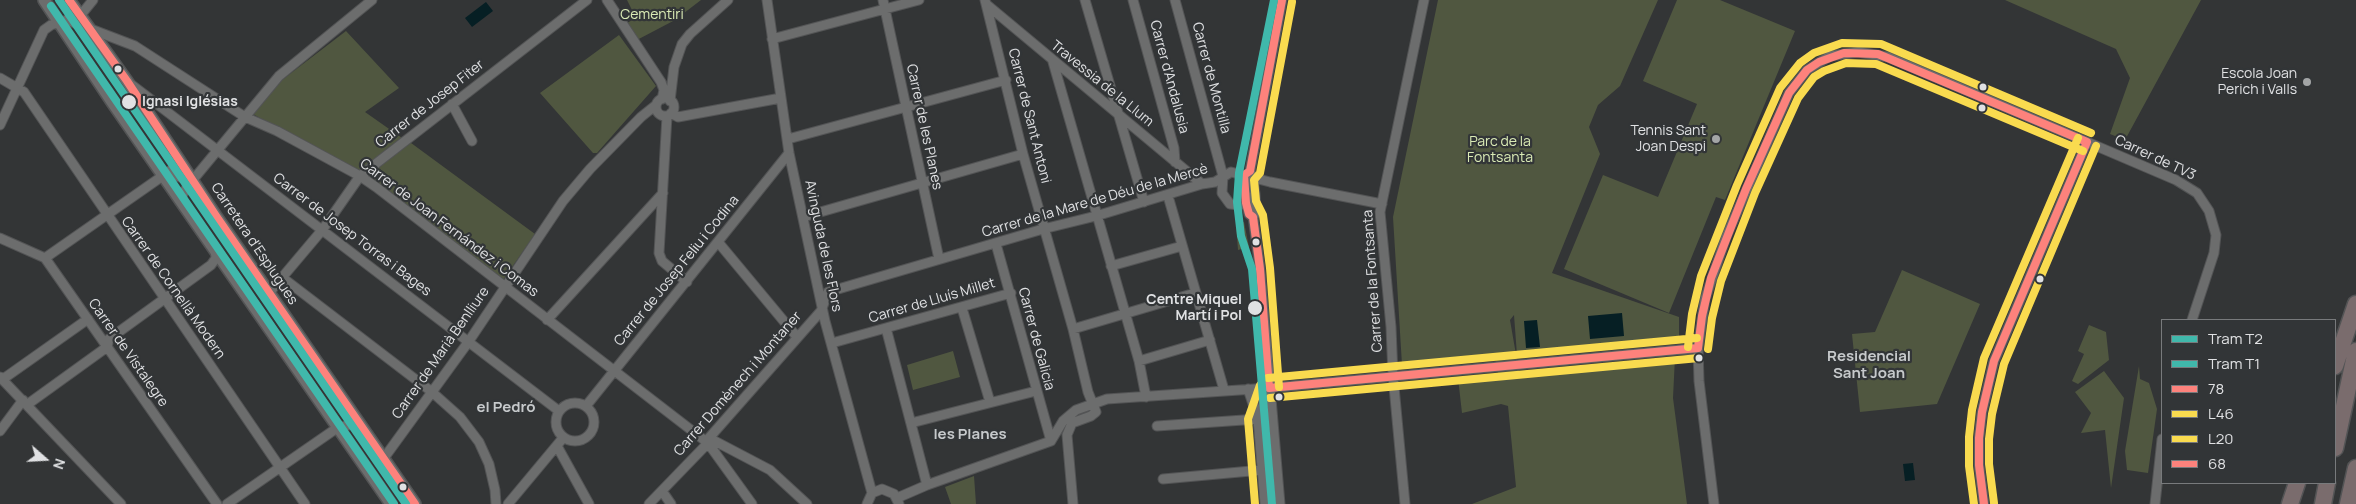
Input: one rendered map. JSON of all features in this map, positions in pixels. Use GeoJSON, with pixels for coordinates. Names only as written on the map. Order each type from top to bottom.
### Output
{"type":"FeatureCollection","features":[{"type":"Feature","properties":{"kind":"highway"},"geometry":{"type":"LineString","coordinates":[[2336,363],[2356,304]]}},
{"type":"Feature","properties":{"kind":"highway"},"geometry":{"type":"LineString","coordinates":[[2336,443],[2356,351]]}},
{"type":"Feature","properties":{"kind":"highway"},"geometry":{"type":"LineString","coordinates":[[2348,504],[2356,468]]}},
{"type":"Feature","properties":{"kind":"highway"},"geometry":{"type":"LineString","coordinates":[[2290,504],[2297,484]]}},
{"type":"Feature","properties":{"kind":"highway"},"geometry":{"type":"LineString","coordinates":[[2323,504],[2327,484]]}},
{"type":"Feature","properties":{"kind":"street"},"geometry":{"type":"LineString","coordinates":[[44,0],[390,504]]}},
{"type":"Feature","properties":{"kind":"street","name":"Carretera d'Esplugues"},"geometry":{"type":"LineString","coordinates":[[69,0],[127,81],[193,181],[415,504]]}},
{"type":"Feature","properties":{"kind":"street"},"geometry":{"type":"LineString","coordinates":[[0,125],[44,30],[80,16],[93,0]]}},
{"type":"Feature","properties":{"kind":"street"},"geometry":{"type":"LineString","coordinates":[[180,199],[279,76],[372,0]]}},
{"type":"Feature","properties":{"kind":"street","name":"Carrer de Josep Fiter"},"geometry":{"type":"LineString","coordinates":[[270,293],[323,229],[360,176],[587,0]]}},
{"type":"Feature","properties":{"kind":"street"},"geometry":{"type":"LineString","coordinates":[[608,0],[661,82],[664,90],[663,102]]}},
{"type":"Feature","properties":{"kind":"street"},"geometry":{"type":"LineString","coordinates":[[728,0],[690,34],[682,44],[659,114],[669,114],[678,117],[781,98]]}},
{"type":"Feature","properties":{"kind":"street","name":"Avinguda de les Flors"},"geometry":{"type":"LineString","coordinates":[[767,0],[789,153],[822,303],[872,493]]}},
{"type":"Feature","properties":{"kind":"street"},"geometry":{"type":"LineString","coordinates":[[772,39],[884,4],[919,0]]}},
{"type":"Feature","properties":{"kind":"street"},"geometry":{"type":"LineString","coordinates":[[1085,0],[1116,112],[1144,202]]}},
{"type":"Feature","properties":{"kind":"street","name":"Carrer d'Andalusia"},"geometry":{"type":"LineString","coordinates":[[1133,0],[1174,148],[1175,162]]}},
{"type":"Feature","properties":{"kind":"street","name":"Carrer de Montilla"},"geometry":{"type":"LineString","coordinates":[[1175,0],[1223,176],[1221,189],[1230,204],[1246,204]]}},
{"type":"Feature","properties":{"kind":"street"},"geometry":{"type":"LineString","coordinates":[[1253,217],[1249,214],[1246,204],[1249,175],[1282,0]]}},
{"type":"Feature","properties":{"kind":"street","name":"Carrer de la Fontsanta"},"geometry":{"type":"LineString","coordinates":[[1405,504],[1392,376],[1391,327],[1380,212],[1424,0]]}},
{"type":"Feature","properties":{"kind":"street","name":"Travessia de la Llum"},"geometry":{"type":"LineString","coordinates":[[985,2],[1053,62],[1202,184]]}},
{"type":"Feature","properties":{"kind":"street","name":"Carrer de Sant Antoni"},"geometry":{"type":"LineString","coordinates":[[985,2],[1043,228],[1073,329],[1088,392],[1095,408]]}},
{"type":"Feature","properties":{"kind":"street","name":"Carrer de les Planes"},"geometry":{"type":"LineString","coordinates":[[884,4],[939,259]]}},
{"type":"Feature","properties":{"kind":"street","name":"Carrer de Joan Fernández i Comas"},"geometry":{"type":"LineString","coordinates":[[59,23],[90,29],[135,46],[245,117],[277,131],[360,176],[614,372],[708,440],[752,504]]}},
{"type":"Feature","properties":{"kind":"street","name":"Carrer de TV3"},"geometry":{"type":"LineString","coordinates":[[1698,348],[1702,316],[1711,278],[1771,132],[1795,83],[1807,70],[1830,56],[1858,52],[1878,54],[2176,180],[2197,193],[2209,211],[2216,235],[2214,253],[2192,319]]}},
{"type":"Feature","properties":{"kind":"street"},"geometry":{"type":"LineString","coordinates":[[1053,62],[1138,361],[1146,397]]}},
{"type":"Feature","properties":{"kind":"street","name":"Carrer de Cornellà Modern"},"geometry":{"type":"LineString","coordinates":[[0,78],[24,92],[106,215],[305,504]]}},
{"type":"Feature","properties":{"kind":"street"},"geometry":{"type":"LineString","coordinates":[[788,139],[1006,80]]}},
{"type":"Feature","properties":{"kind":"street","name":"Carrer de Josep Torras i Bages"},"geometry":{"type":"LineString","coordinates":[[127,81],[559,411]]}},
{"type":"Feature","properties":{"kind":"street"},"geometry":{"type":"LineString","coordinates":[[663,102],[673,109],[669,114],[660,258],[687,282]]}},
{"type":"Feature","properties":{"kind":"street","name":"Carrer de Marià Benlliure"},"geometry":{"type":"LineString","coordinates":[[384,458],[469,342],[563,201],[597,162],[641,117],[663,102]]}},
{"type":"Feature","properties":{"kind":"street"},"geometry":{"type":"LineString","coordinates":[[452,104],[472,141]]}},
{"type":"Feature","properties":{"kind":"street"},"geometry":{"type":"LineString","coordinates":[[1984,504],[1979,465],[1979,438],[1989,379],[2012,315],[2087,142]]}},
{"type":"Feature","properties":{"kind":"street","name":"Carrer de Josep Feliu i Codina"},"geometry":{"type":"LineString","coordinates":[[586,406],[789,153]]}},
{"type":"Feature","properties":{"kind":"street"},"geometry":{"type":"LineString","coordinates":[[803,217],[1023,154]]}},
{"type":"Feature","properties":{"kind":"street"},"geometry":{"type":"LineString","coordinates":[[0,238],[45,258],[165,175],[178,164],[178,157]]}},
{"type":"Feature","properties":{"kind":"street","name":"Carrer de la Mare de Déu de la Mercè"},"geometry":{"type":"LineString","coordinates":[[846,287],[996,244],[1043,228],[1096,216],[1168,196],[1202,184],[1216,182],[1231,172],[1382,204]]}},
{"type":"Feature","properties":{"kind":"street"},"geometry":{"type":"LineString","coordinates":[[165,175],[193,181]]}},
{"type":"Feature","properties":{"kind":"street"},"geometry":{"type":"LineString","coordinates":[[1249,175],[1255,194],[1256,213],[1253,217],[1260,269],[1280,504]]}},
{"type":"Feature","properties":{"kind":"street"},"geometry":{"type":"LineString","coordinates":[[547,320],[663,193]]}},
{"type":"Feature","properties":{"kind":"street"},"geometry":{"type":"LineString","coordinates":[[1246,204],[1255,194]]}},
{"type":"Feature","properties":{"kind":"street"},"geometry":{"type":"LineString","coordinates":[[1168,196],[1224,390]]}},
{"type":"Feature","properties":{"kind":"street"},"geometry":{"type":"LineString","coordinates":[[718,242],[797,337]]}},
{"type":"Feature","properties":{"kind":"street","name":"Carrer de Galicia"},"geometry":{"type":"LineString","coordinates":[[996,244],[1051,441]]}},
{"type":"Feature","properties":{"kind":"street"},"geometry":{"type":"LineString","coordinates":[[1111,266],[1182,246]]}},
{"type":"Feature","properties":{"kind":"street"},"geometry":{"type":"LineString","coordinates":[[0,431],[25,402],[108,348],[109,339],[213,263],[216,255],[214,248]]}},
{"type":"Feature","properties":{"kind":"street","name":"Carrer de Vistalegre"},"geometry":{"type":"LineString","coordinates":[[45,258],[216,504]]}},
{"type":"Feature","properties":{"kind":"street"},"geometry":{"type":"LineString","coordinates":[[283,278],[432,392],[460,417],[479,442],[489,464],[496,490],[496,504]]}},
{"type":"Feature","properties":{"kind":"street","name":"Carrer Domènech i Montaner"},"geometry":{"type":"LineString","coordinates":[[650,504],[821,310],[822,303],[828,292],[846,287]]}},
{"type":"Feature","properties":{"kind":"street"},"geometry":{"type":"LineString","coordinates":[[1073,329],[1195,293]]}},
{"type":"Feature","properties":{"kind":"street","name":"Carrer de Lluís Millet"},"geometry":{"type":"LineString","coordinates":[[832,343],[1010,294]]}},
{"type":"Feature","properties":{"kind":"street"},"geometry":{"type":"LineString","coordinates":[[962,308],[990,402]]}},
{"type":"Feature","properties":{"kind":"street"},"geometry":{"type":"LineString","coordinates":[[88,319],[2,378],[121,504]]}},
{"type":"Feature","properties":{"kind":"street"},"geometry":{"type":"LineString","coordinates":[[886,328],[927,485]]}},
{"type":"Feature","properties":{"kind":"street"},"geometry":{"type":"LineString","coordinates":[[1138,361],[1210,340]]}},
{"type":"Feature","properties":{"kind":"street"},"geometry":{"type":"LineString","coordinates":[[867,504],[872,493],[877,490],[888,490],[898,501],[927,485],[1051,441],[1063,421],[1076,410],[1095,408],[1113,398],[1248,390],[1698,348],[1700,391],[1714,504]]}},
{"type":"Feature","properties":{"kind":"street"},"geometry":{"type":"LineString","coordinates":[[1258,419],[1269,388]]}},
{"type":"Feature","properties":{"kind":"street"},"geometry":{"type":"LineString","coordinates":[[911,424],[1036,390]]}},
{"type":"Feature","properties":{"kind":"street"},"geometry":{"type":"LineString","coordinates":[[1248,390],[1258,419],[1265,504]]}},
{"type":"Feature","properties":{"kind":"street"},"geometry":{"type":"LineString","coordinates":[[571,403],[586,406],[593,415],[594,421],[588,436],[579,441],[563,438],[556,429],[555,423],[559,411],[571,403]]}},
{"type":"Feature","properties":{"kind":"street"},"geometry":{"type":"LineString","coordinates":[[1073,504],[1068,435],[1072,423],[1091,416],[1095,408]]}},
{"type":"Feature","properties":{"kind":"street"},"geometry":{"type":"LineString","coordinates":[[1157,426],[1258,419]]}},
{"type":"Feature","properties":{"kind":"street"},"geometry":{"type":"LineString","coordinates":[[227,504],[337,428],[353,424],[364,430]]}},
{"type":"Feature","properties":{"kind":"street"},"geometry":{"type":"LineString","coordinates":[[508,504],[563,438]]}},
{"type":"Feature","properties":{"kind":"street"},"geometry":{"type":"LineString","coordinates":[[708,440],[770,470],[807,504]]}},
{"type":"Feature","properties":{"kind":"street"},"geometry":{"type":"LineString","coordinates":[[557,446],[588,504]]}},
{"type":"Feature","properties":{"kind":"street"},"geometry":{"type":"LineString","coordinates":[[2155,504],[2161,447]]}},
{"type":"Feature","properties":{"kind":"street"},"geometry":{"type":"LineString","coordinates":[[1162,479],[1262,470]]}},
{"type":"Feature","properties":{"kind":"street"},"geometry":{"type":"LineString","coordinates":[[662,491],[671,504]]}},
{"type":"Feature","properties":{"kind":"green space","name":"Cementiri"},"geometry":{"type":"Polygon","coordinates":[[[627,0],[701,0],[675,20],[635,41],[627,23],[636,18],[627,0]]]}},
{"type":"Feature","properties":{"kind":"green space","name":"Parc de la Fontsanta"},"geometry":{"type":"Polygon","coordinates":[[[1438,0],[1658,0],[1620,86],[1598,105],[1589,127],[1600,154],[1552,273],[1679,317],[1679,341],[1517,355],[1514,315],[1510,320],[1519,372],[1675,357],[1673,398],[1687,504],[1472,504],[1516,487],[1508,406],[1501,404],[1462,413],[1458,378],[1498,374],[1495,357],[1402,365],[1393,217],[1438,0]]]}},
{"type":"Feature","properties":{"kind":"green space","name":"Tennis Sant Joan Despi"},"geometry":{"type":"Polygon","coordinates":[[[1677,0],[1720,0],[1795,31],[1725,200],[1716,197],[1669,313],[1564,269],[1603,175],[1658,197],[1697,104],[1643,81],[1677,0]]]}},
{"type":"Feature","properties":{"kind":"green space"},"geometry":{"type":"Polygon","coordinates":[[[2005,0],[2201,0],[2125,140],[2110,134],[2130,78],[2116,49],[2005,0]]]}},
{"type":"Feature","properties":{"kind":"green space"},"geometry":{"type":"Polygon","coordinates":[[[346,31],[399,88],[365,112],[402,138],[358,175],[253,114],[282,80],[346,31]]]}},
{"type":"Feature","properties":{"kind":"green space"},"geometry":{"type":"Polygon","coordinates":[[[619,35],[656,86],[597,153],[593,153],[540,93],[619,35]]]}},
{"type":"Feature","properties":{"kind":"green space"},"geometry":{"type":"Polygon","coordinates":[[[1261,45],[1267,46],[1245,153],[1240,152],[1261,45]]]}},
{"type":"Feature","properties":{"kind":"green space"},"geometry":{"type":"Polygon","coordinates":[[[407,140],[535,234],[503,280],[367,176],[407,140]]]}},
{"type":"Feature","properties":{"kind":"green space"},"geometry":{"type":"Polygon","coordinates":[[[1236,178],[1241,178],[1240,200],[1234,200],[1236,178]]]}},
{"type":"Feature","properties":{"kind":"green space"},"geometry":{"type":"Polygon","coordinates":[[[1244,222],[1249,247],[1238,250],[1236,224],[1244,222]]]}},
{"type":"Feature","properties":{"kind":"green space"},"geometry":{"type":"Polygon","coordinates":[[[1902,270],[1980,304],[1937,404],[1860,412],[1852,334],[1875,332],[1902,270]]]}},
{"type":"Feature","properties":{"kind":"green space"},"geometry":{"type":"Polygon","coordinates":[[[2089,325],[2106,332],[2109,360],[2078,384],[2072,381],[2084,354],[2078,351],[2089,325]]]}},
{"type":"Feature","properties":{"kind":"green space"},"geometry":{"type":"Polygon","coordinates":[[[953,351],[960,377],[913,390],[907,365],[953,351]]]}},
{"type":"Feature","properties":{"kind":"green space"},"geometry":{"type":"Polygon","coordinates":[[[2139,366],[2140,379],[2149,383],[2157,409],[2148,473],[2127,470],[2125,451],[2139,366]]]}},
{"type":"Feature","properties":{"kind":"green space"},"geometry":{"type":"Polygon","coordinates":[[[2104,371],[2124,398],[2111,488],[2105,430],[2081,433],[2091,413],[2075,392],[2104,371]]]}},
{"type":"Feature","properties":{"kind":"green space"},"geometry":{"type":"Polygon","coordinates":[[[1265,454],[1271,454],[1276,504],[1269,504],[1265,454]]]}},
{"type":"Feature","properties":{"kind":"green space"},"geometry":{"type":"Polygon","coordinates":[[[974,476],[976,504],[951,504],[945,487],[974,476]]]}},
{"type":"Feature","properties":{"kind":"water"},"geometry":{"type":"Polygon","coordinates":[[[486,2],[493,11],[472,27],[465,18],[486,2]]]}},
{"type":"Feature","properties":{"kind":"water"},"geometry":{"type":"Polygon","coordinates":[[[1622,313],[1624,336],[1590,339],[1588,316],[1622,313]]]}},
{"type":"Feature","properties":{"kind":"water"},"geometry":{"type":"Polygon","coordinates":[[[1537,320],[1540,347],[1526,348],[1524,321],[1537,320]]]}},
{"type":"Feature","properties":{"kind":"water"},"geometry":{"type":"Polygon","coordinates":[[[1913,463],[1915,480],[1905,481],[1903,464],[1913,463]]]}},
{"type":"Feature","properties":{"kind":"tram line","name":"T2"},"geometry":{"type":"LineString","coordinates":[[59,0],[406,504]]}},
{"type":"Feature","properties":{"kind":"tram line","name":"T2"},"geometry":{"type":"LineString","coordinates":[[1272,504],[1252,269],[1241,236],[1237,202],[1239,173],[1274,0]]}},
{"type":"Feature","properties":{"kind":"tram line","name":"T1"},"geometry":{"type":"LineString","coordinates":[[51,6],[394,504]]}},
{"type":"Feature","properties":{"kind":"transit line","name":"68"},"geometry":{"type":"LineString","coordinates":[[69,0],[127,81],[216,216],[415,504]]}},
{"type":"Feature","properties":{"kind":"transit line","name":"78"},"geometry":{"type":"LineString","coordinates":[[1269,388],[1260,269],[1253,217],[1249,214],[1246,203],[1244,175],[1250,171],[1282,0]]}},
{"type":"Feature","properties":{"kind":"transit line","name":"L46"},"geometry":{"type":"LineString","coordinates":[[1279,387],[1270,268],[1263,215],[1256,201],[1254,180],[1260,173],[1292,2]]}},
{"type":"Feature","properties":{"kind":"transit line","name":"L20"},"geometry":{"type":"LineString","coordinates":[[1688,347],[1692,314],[1701,276],[1737,185],[1780,88],[1800,63],[1814,53],[1842,43],[1881,44],[2091,133]]}},
{"type":"Feature","properties":{"kind":"transit line","name":"78"},"geometry":{"type":"LineString","coordinates":[[1698,348],[1702,316],[1711,278],[1746,189],[1789,93],[1807,70],[1819,62],[1844,53],[1878,54],[2087,142]]}},
{"type":"Feature","properties":{"kind":"transit line","name":"L46"},"geometry":{"type":"LineString","coordinates":[[1708,349],[1712,318],[1721,281],[1755,193],[1798,98],[1814,77],[1824,71],[1846,63],[1876,64],[2083,151]]}},
{"type":"Feature","properties":{"kind":"transit line","name":"L20"},"geometry":{"type":"LineString","coordinates":[[1974,504],[1969,466],[1969,437],[1972,410],[1984,358],[2078,138]]}},
{"type":"Feature","properties":{"kind":"transit line","name":"78"},"geometry":{"type":"LineString","coordinates":[[1984,504],[1979,465],[1979,438],[1982,412],[1994,361],[2087,142]]}},
{"type":"Feature","properties":{"kind":"transit line","name":"L46"},"geometry":{"type":"LineString","coordinates":[[1994,503],[1989,464],[1989,439],[1992,414],[2004,364],[2096,146]]}},
{"type":"Feature","properties":{"kind":"transit line","name":"L20"},"geometry":{"type":"LineString","coordinates":[[1268,378],[1697,338]]}},
{"type":"Feature","properties":{"kind":"transit line","name":"78"},"geometry":{"type":"LineString","coordinates":[[1269,388],[1698,348]]}},
{"type":"Feature","properties":{"kind":"transit line","name":"L46"},"geometry":{"type":"LineString","coordinates":[[1270,398],[1699,358]]}},
{"type":"Feature","properties":{"kind":"transit line","name":"L20"},"geometry":{"type":"LineString","coordinates":[[1255,504],[1248,419],[1260,385]]}},
{"type":"Feature","properties":{"kind":"place","name":"Escola Joan Perich i Valls"},"geometry":{"type":"Point","coordinates":[2307,82]}},
{"type":"Feature","properties":{"kind":"place","name":"Ignasi Iglésias"},"geometry":{"type":"Point","coordinates":[129,102]}},
{"type":"Feature","properties":{"kind":"place","name":"Tennis Sant Joan Despi"},"geometry":{"type":"Point","coordinates":[1716,139]}},
{"type":"Feature","properties":{"kind":"place","name":"Centre Miquel Martí i Pol"},"geometry":{"type":"Point","coordinates":[1255,308]}},
{"type":"Feature","properties":{"kind":"district","name":"Residencial Sant Joan"},"geometry":{"type":"Point","coordinates":[1869,366]}},
{"type":"Feature","properties":{"kind":"district","name":"el Pedró"},"geometry":{"type":"Point","coordinates":[506,408]}},
{"type":"Feature","properties":{"kind":"district","name":"les Planes"},"geometry":{"type":"Point","coordinates":[970,435]}}]}
